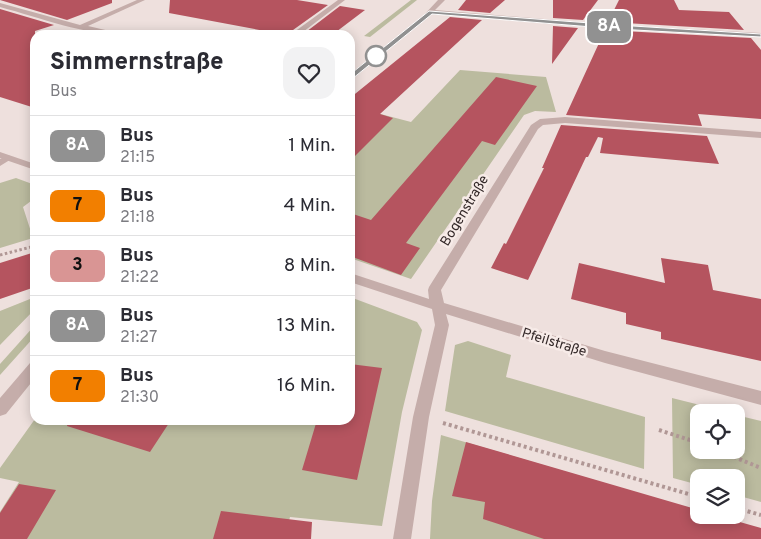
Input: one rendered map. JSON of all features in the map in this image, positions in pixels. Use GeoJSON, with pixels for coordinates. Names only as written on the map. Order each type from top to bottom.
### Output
{"type":"FeatureCollection","features":[{"type":"Feature","properties":{"kind":"street"},"geometry":{"type":"LineString","coordinates":[[82,27],[142,0]]}},
{"type":"Feature","properties":{"kind":"street"},"geometry":{"type":"LineString","coordinates":[[301,30],[342,0]]}},
{"type":"Feature","properties":{"kind":"street"},"geometry":{"type":"LineString","coordinates":[[355,74],[431,12],[442,0]]}},
{"type":"Feature","properties":{"kind":"street"},"geometry":{"type":"LineString","coordinates":[[0,5],[98,30]]}},
{"type":"Feature","properties":{"kind":"street"},"geometry":{"type":"LineString","coordinates":[[431,12],[617,27],[761,35]]}},
{"type":"Feature","properties":{"kind":"street","name":"Bogenstraße"},"geometry":{"type":"LineString","coordinates":[[402,539],[421,417],[442,325],[434,290],[534,127],[540,122],[565,120],[761,135]]}},
{"type":"Feature","properties":{"kind":"street"},"geometry":{"type":"LineString","coordinates":[[3,159],[30,166]]}},
{"type":"Feature","properties":{"kind":"street","name":"Pfeilstraße"},"geometry":{"type":"LineString","coordinates":[[355,278],[438,307],[586,353],[761,398]]}},
{"type":"Feature","properties":{"kind":"street"},"geometry":{"type":"LineString","coordinates":[[0,409],[30,373]]}},
{"type":"Feature","properties":{"kind":"path"},"geometry":{"type":"LineString","coordinates":[[0,255],[30,247]]}},
{"type":"Feature","properties":{"kind":"path"},"geometry":{"type":"LineString","coordinates":[[421,417],[690,494]]}},
{"type":"Feature","properties":{"kind":"path"},"geometry":{"type":"LineString","coordinates":[[659,430],[690,440]]}},
{"type":"Feature","properties":{"kind":"path"},"geometry":{"type":"LineString","coordinates":[[739,459],[761,468]]}},
{"type":"Feature","properties":{"kind":"path"},"geometry":{"type":"LineString","coordinates":[[745,511],[761,515]]}},
{"type":"Feature","properties":{"kind":"green space"},"geometry":{"type":"Polygon","coordinates":[[[411,0],[417,0],[370,37],[364,36],[411,0]]]}},
{"type":"Feature","properties":{"kind":"green space"},"geometry":{"type":"Polygon","coordinates":[[[460,70],[546,77],[556,112],[535,111],[524,115],[411,279],[355,260],[355,107],[411,122],[460,70]]]}},
{"type":"Feature","properties":{"kind":"green space"},"geometry":{"type":"Polygon","coordinates":[[[16,178],[30,183],[30,202],[23,207],[30,229],[30,239],[0,248],[0,183],[16,178]]]}},
{"type":"Feature","properties":{"kind":"green space"},"geometry":{"type":"Polygon","coordinates":[[[30,299],[30,314],[0,345],[0,311],[30,299]]]}},
{"type":"Feature","properties":{"kind":"green space"},"geometry":{"type":"Polygon","coordinates":[[[355,299],[417,322],[422,330],[402,412],[382,526],[290,517],[284,539],[0,539],[0,512],[19,482],[0,478],[0,468],[31,425],[355,425],[355,299]]]}},
{"type":"Feature","properties":{"kind":"green space"},"geometry":{"type":"Polygon","coordinates":[[[30,331],[30,342],[0,375],[0,364],[30,331]]]}},
{"type":"Feature","properties":{"kind":"green space"},"geometry":{"type":"Polygon","coordinates":[[[468,341],[511,355],[506,377],[645,417],[644,469],[445,411],[455,345],[468,341]]]}},
{"type":"Feature","properties":{"kind":"green space"},"geometry":{"type":"Polygon","coordinates":[[[672,398],[696,404],[690,404],[690,459],[745,459],[745,417],[761,421],[761,502],[745,498],[745,469],[690,469],[690,483],[673,478],[672,398]]]}},
{"type":"Feature","properties":{"kind":"green space"},"geometry":{"type":"Polygon","coordinates":[[[441,435],[690,508],[690,524],[739,524],[761,529],[761,539],[430,539],[432,501],[441,435]]]}},
{"type":"Feature","properties":{"kind":"building"},"geometry":{"type":"Polygon","coordinates":[[[0,0],[112,0],[112,3],[67,20],[0,0]]]}},
{"type":"Feature","properties":{"kind":"building"},"geometry":{"type":"Polygon","coordinates":[[[170,0],[297,0],[328,5],[293,30],[259,30],[169,13],[170,0]]]}},
{"type":"Feature","properties":{"kind":"building"},"geometry":{"type":"Polygon","coordinates":[[[466,0],[505,0],[490,13],[458,10],[466,0]]]}},
{"type":"Feature","properties":{"kind":"building"},"geometry":{"type":"Polygon","coordinates":[[[553,0],[598,0],[583,20],[553,18],[553,0]]]}},
{"type":"Feature","properties":{"kind":"building"},"geometry":{"type":"Polygon","coordinates":[[[619,0],[674,0],[679,10],[729,12],[744,30],[608,22],[619,0]]]}},
{"type":"Feature","properties":{"kind":"building"},"geometry":{"type":"Polygon","coordinates":[[[340,6],[365,10],[339,30],[309,30],[340,6]]]}},
{"type":"Feature","properties":{"kind":"building"},"geometry":{"type":"Polygon","coordinates":[[[0,9],[54,25],[38,30],[30,30],[30,106],[0,97],[0,9]]]}},
{"type":"Feature","properties":{"kind":"building"},"geometry":{"type":"Polygon","coordinates":[[[450,17],[482,20],[380,114],[393,118],[355,156],[355,94],[450,17]]]}},
{"type":"Feature","properties":{"kind":"building"},"geometry":{"type":"Polygon","coordinates":[[[553,26],[578,28],[552,64],[553,26]]]}},
{"type":"Feature","properties":{"kind":"building"},"geometry":{"type":"Polygon","coordinates":[[[605,30],[751,38],[761,50],[761,119],[698,114],[702,126],[566,115],[605,30]]]}},
{"type":"Feature","properties":{"kind":"building"},"geometry":{"type":"Polygon","coordinates":[[[496,77],[537,86],[495,145],[482,141],[406,243],[420,248],[401,275],[355,258],[355,215],[371,220],[496,77]]]}},
{"type":"Feature","properties":{"kind":"building"},"geometry":{"type":"Polygon","coordinates":[[[561,125],[707,136],[719,164],[600,153],[603,138],[598,137],[588,157],[586,157],[528,280],[491,268],[504,243],[506,244],[544,168],[542,168],[561,125]]]}},
{"type":"Feature","properties":{"kind":"building"},"geometry":{"type":"Polygon","coordinates":[[[30,254],[30,289],[0,299],[0,263],[30,254]]]}},
{"type":"Feature","properties":{"kind":"building"},"geometry":{"type":"Polygon","coordinates":[[[661,258],[708,265],[713,290],[761,299],[761,361],[661,339],[661,332],[626,324],[626,313],[571,299],[579,263],[665,283],[661,258]]]}},
{"type":"Feature","properties":{"kind":"building"},"geometry":{"type":"Polygon","coordinates":[[[355,365],[382,368],[357,480],[302,470],[316,425],[355,425],[355,365]]]}},
{"type":"Feature","properties":{"kind":"building"},"geometry":{"type":"Polygon","coordinates":[[[67,425],[168,425],[150,452],[67,425]]]}},
{"type":"Feature","properties":{"kind":"building"},"geometry":{"type":"Polygon","coordinates":[[[466,442],[690,507],[690,524],[745,523],[761,528],[761,539],[544,539],[483,519],[485,502],[452,496],[466,442]]]}},
{"type":"Feature","properties":{"kind":"building"},"geometry":{"type":"Polygon","coordinates":[[[19,484],[56,490],[27,539],[0,539],[0,513],[19,484]]]}},
{"type":"Feature","properties":{"kind":"building"},"geometry":{"type":"Polygon","coordinates":[[[221,511],[312,522],[311,539],[213,539],[221,511]]]}},
{"type":"Feature","properties":{"kind":"bus line","name":"8A"},"geometry":{"type":"LineString","coordinates":[[355,74],[431,12],[617,27],[761,35]]}}]}
